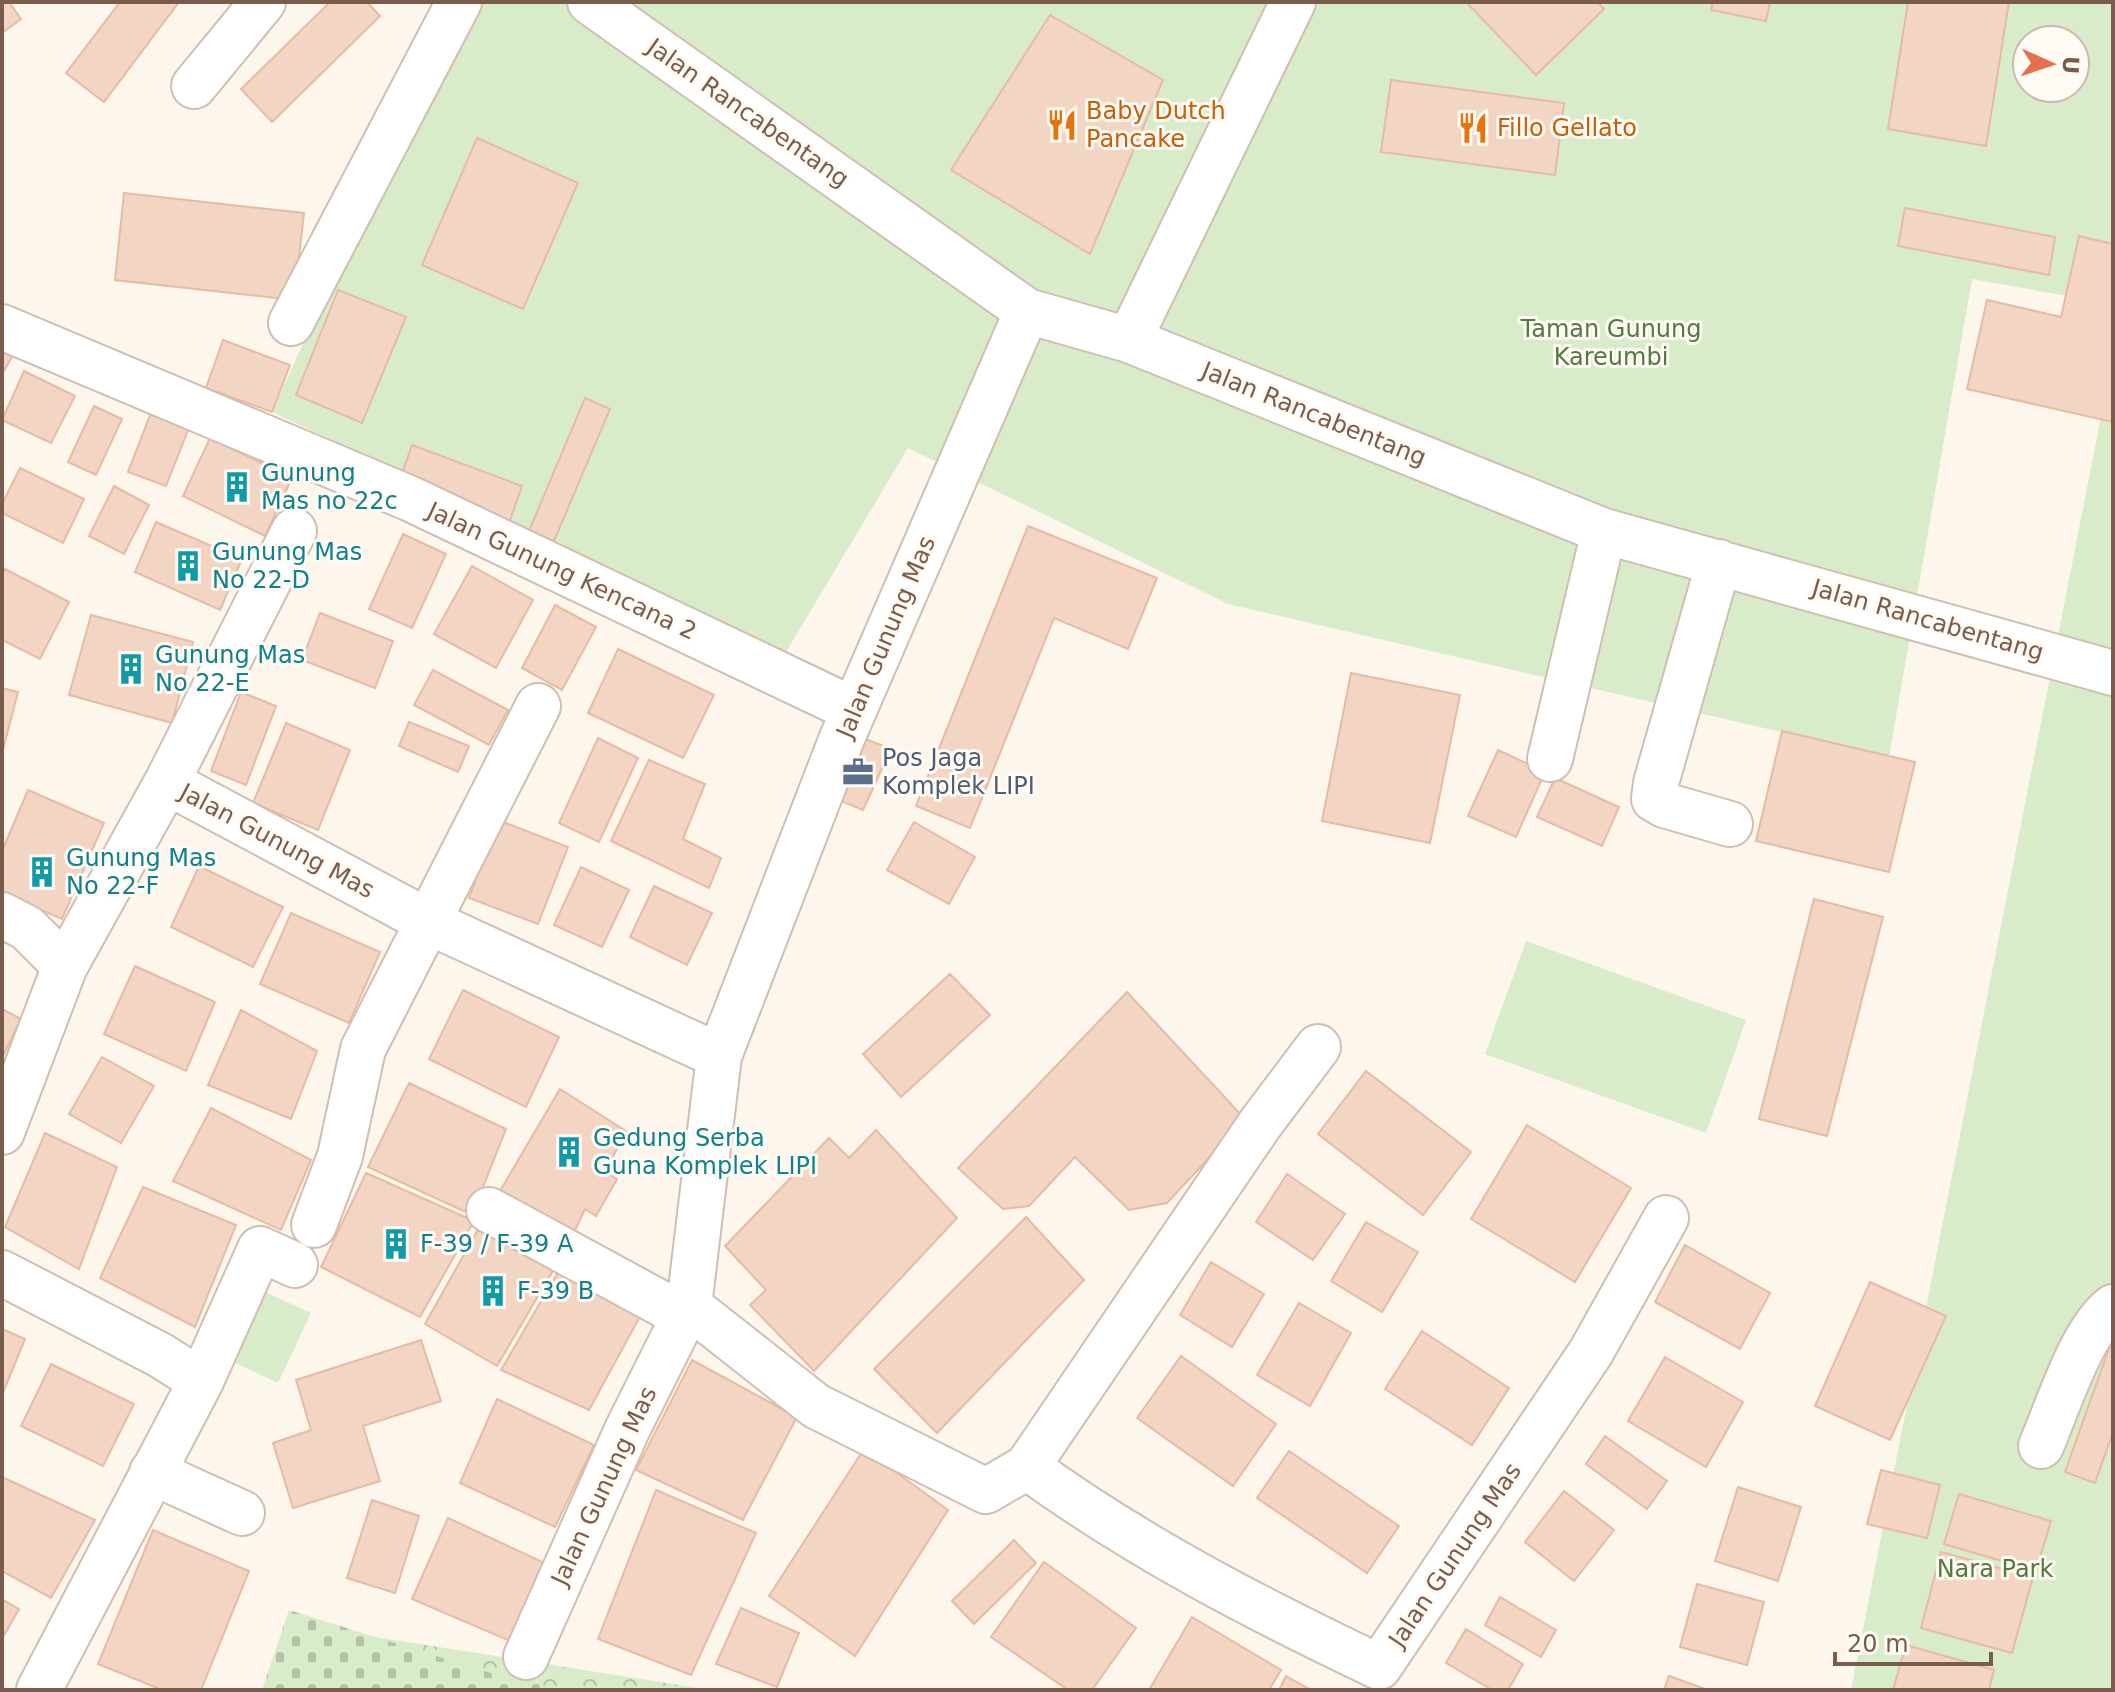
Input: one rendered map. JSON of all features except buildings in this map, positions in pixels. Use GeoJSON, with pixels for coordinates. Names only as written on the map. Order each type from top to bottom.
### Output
{"type":"FeatureCollection","features":[{"type":"Feature","properties":{"kind":"street"},"geometry":{"type":"LineString","coordinates":[[194,86],[263,2]]}},
{"type":"Feature","properties":{"kind":"street"},"geometry":{"type":"LineString","coordinates":[[291,323],[459,2]]}},
{"type":"Feature","properties":{"kind":"street","name":"Jalan Rancabentang"},"geometry":{"type":"LineString","coordinates":[[590,2],[1027,311],[1129,340],[1604,531],[2113,673]]}},
{"type":"Feature","properties":{"kind":"street"},"geometry":{"type":"LineString","coordinates":[[1129,340],[1293,2]]}},
{"type":"Feature","properties":{"kind":"street","name":"Jalan Gunung Mas"},"geometry":{"type":"LineString","coordinates":[[526,1657],[627,1430],[687,1311],[719,1056],[854,710],[1027,311]]}},
{"type":"Feature","properties":{"kind":"street","name":"Jalan Gunung Kencana 2"},"geometry":{"type":"LineString","coordinates":[[2,327],[411,499],[854,710]]}},
{"type":"Feature","properties":{"kind":"street","name":"Jalan Gunung Mas"},"geometry":{"type":"LineString","coordinates":[[2,1132],[65,966],[167,782],[294,531]]}},
{"type":"Feature","properties":{"kind":"street"},"geometry":{"type":"LineString","coordinates":[[1550,759],[1604,531]]}},
{"type":"Feature","properties":{"kind":"street"},"geometry":{"type":"LineString","coordinates":[[1719,562],[1654,799],[1664,805],[1730,824]]}},
{"type":"Feature","properties":{"kind":"street"},"geometry":{"type":"LineString","coordinates":[[314,1225],[340,1156],[363,1049],[538,706]]}},
{"type":"Feature","properties":{"kind":"street","name":"Jalan Gunung Mas"},"geometry":{"type":"LineString","coordinates":[[167,782],[429,922],[719,1056]]}},
{"type":"Feature","properties":{"kind":"street"},"geometry":{"type":"LineString","coordinates":[[2,915],[27,928],[65,966]]}},
{"type":"Feature","properties":{"kind":"street"},"geometry":{"type":"LineString","coordinates":[[489,1210],[687,1311],[816,1406],[986,1491],[1027,1467],[1260,1124],[1318,1047]]}},
{"type":"Feature","properties":{"kind":"street","name":"Jalan Gunung Mas"},"geometry":{"type":"LineString","coordinates":[[1027,1467],[1086,1510],[1381,1679],[1591,1352],[1666,1218]]}},
{"type":"Feature","properties":{"kind":"street"},"geometry":{"type":"LineString","coordinates":[[54,1684],[152,1472],[201,1381],[260,1249],[295,1265]]}},
{"type":"Feature","properties":{"kind":"street"},"geometry":{"type":"LineString","coordinates":[[2,1273],[160,1355],[201,1381]]}},
{"type":"Feature","properties":{"kind":"street"},"geometry":{"type":"LineString","coordinates":[[2041,1446],[2089,1334],[2113,1307]]}},
{"type":"Feature","properties":{"kind":"street"},"geometry":{"type":"LineString","coordinates":[[152,1472],[242,1513]]}},
{"type":"Feature","properties":{"kind":"green space","name":"Taman Gunung Kareumbi"},"geometry":{"type":"Polygon","coordinates":[[[459,2],[2113,2],[2113,304],[1972,279],[1889,757],[1228,604],[908,448],[786,652],[272,412],[459,2]]]}},
{"type":"Feature","properties":{"kind":"green space","name":"Nara Park"},"geometry":{"type":"Polygon","coordinates":[[[2109,376],[2113,376],[2113,1690],[1851,1690],[2109,376]]]}},
{"type":"Feature","properties":{"kind":"green space"},"geometry":{"type":"Polygon","coordinates":[[[1526,941],[1746,1020],[1706,1133],[1485,1054],[1526,941]]]}},
{"type":"Feature","properties":{"kind":"green space"},"geometry":{"type":"Polygon","coordinates":[[[263,1291],[311,1313],[278,1383],[229,1360],[263,1291]]]}},
{"type":"Feature","properties":{"kind":"green space"},"geometry":{"type":"Polygon","coordinates":[[[289,1610],[513,1680],[571,1690],[262,1690],[289,1610]]]}},
{"type":"Feature","properties":{"kind":"green space"},"geometry":{"type":"Polygon","coordinates":[[[305,1626],[711,1690],[278,1690],[305,1626]]]}},
{"type":"Feature","properties":{"kind":"place","name":"Baby Dutch Pancake"},"geometry":{"type":"Point","coordinates":[1062,125]}},
{"type":"Feature","properties":{"kind":"place","name":"Fillo Gellato"},"geometry":{"type":"Point","coordinates":[1473,128]}},
{"type":"Feature","properties":{"kind":"place","name":"Gunung Mas no 22c"},"geometry":{"type":"Point","coordinates":[237,487]}},
{"type":"Feature","properties":{"kind":"place","name":"Gunung Mas No 22-D"},"geometry":{"type":"Point","coordinates":[188,566]}},
{"type":"Feature","properties":{"kind":"place","name":"Gunung Mas No 22-E"},"geometry":{"type":"Point","coordinates":[131,669]}},
{"type":"Feature","properties":{"kind":"place","name":"Pos Jaga Komplek LIPI"},"geometry":{"type":"Point","coordinates":[858,772]}},
{"type":"Feature","properties":{"kind":"place","name":"Gunung Mas No 22-F"},"geometry":{"type":"Point","coordinates":[42,872]}},
{"type":"Feature","properties":{"kind":"place","name":"Gedung Serba Guna Komplek LIPI"},"geometry":{"type":"Point","coordinates":[569,1152]}},
{"type":"Feature","properties":{"kind":"place","name":"F-39 / F-39 A"},"geometry":{"type":"Point","coordinates":[396,1244]}},
{"type":"Feature","properties":{"kind":"place","name":"F-39 B"},"geometry":{"type":"Point","coordinates":[493,1291]}}]}
